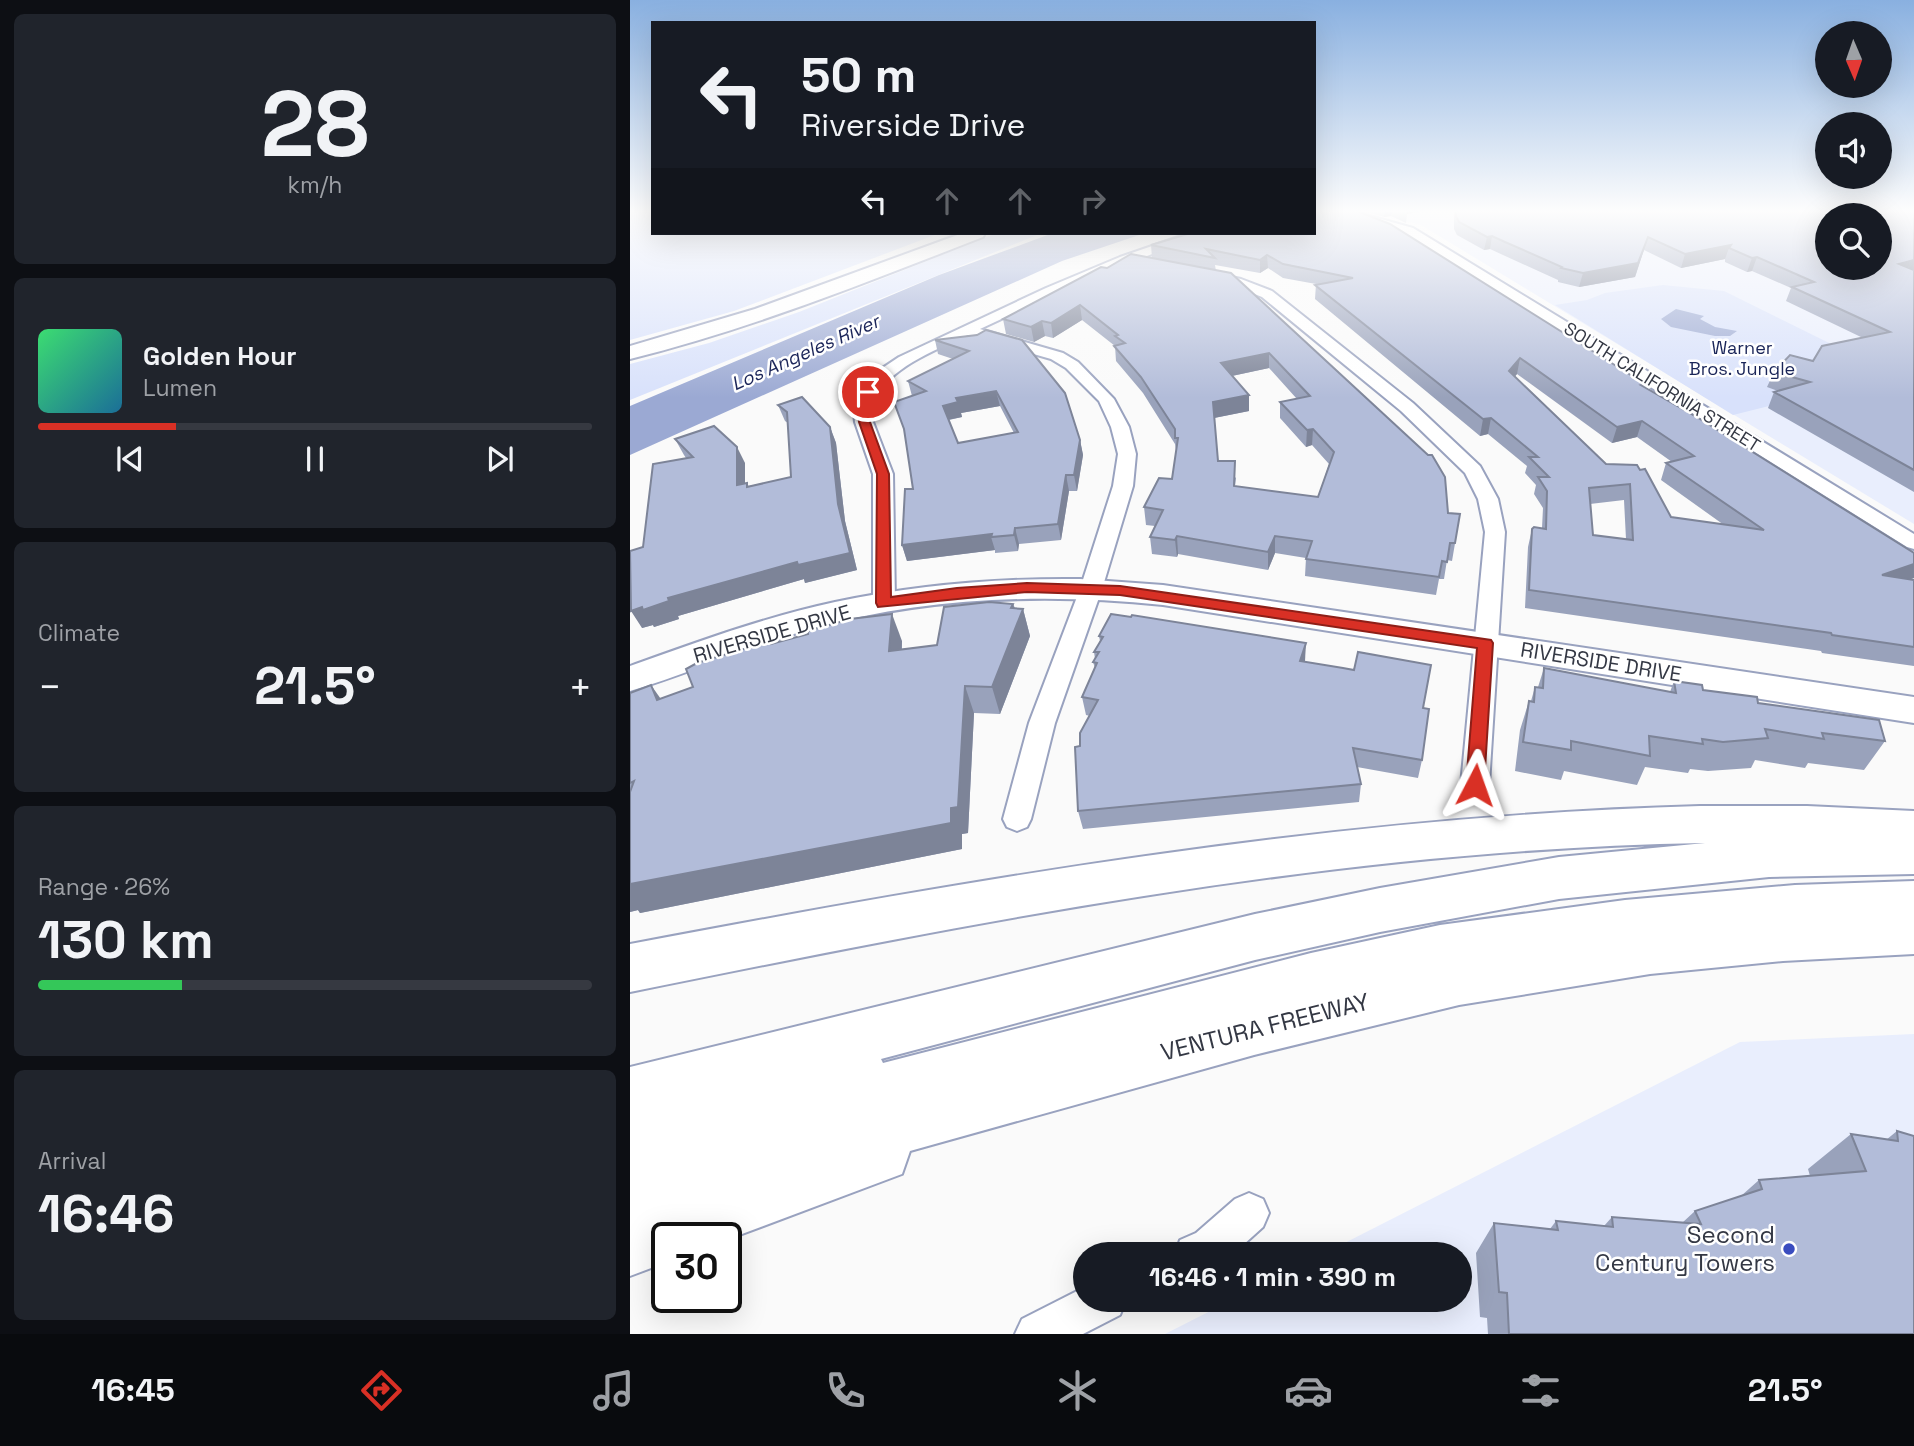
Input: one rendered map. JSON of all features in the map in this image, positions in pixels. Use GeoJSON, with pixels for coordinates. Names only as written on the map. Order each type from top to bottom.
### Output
{"type":"FeatureCollection","features":[{"type":"Feature","properties":{"kind":"highway"},"geometry":{"type":"LineString","coordinates":[[630,968],[1029,892],[1406,840],[1557,830],[1788,822],[1914,830]]}},
{"type":"Feature","properties":{"kind":"highway"},"geometry":{"type":"LineString","coordinates":[[630,1096],[1255,937],[1380,910],[1573,876],[1769,857],[1914,854]]}},
{"type":"Feature","properties":{"kind":"highway"},"geometry":{"type":"LineString","coordinates":[[630,1122],[647,1124],[1216,977],[1392,936],[1604,902],[1775,886],[1914,884]]}},
{"type":"Feature","properties":{"kind":"highway"},"geometry":{"type":"LineString","coordinates":[[630,1158],[1311,978],[1440,948],[1625,922],[1795,907],[1914,903]]}},
{"type":"Feature","properties":{"kind":"highway","name":"VENTURA FREEWAY"},"geometry":{"type":"LineString","coordinates":[[630,1199],[1324,1009],[1522,969],[1716,943],[1914,931]]}},
{"type":"Feature","properties":{"kind":"highway"},"geometry":{"type":"LineString","coordinates":[[630,1244],[732,1209],[1106,1069]]}},
{"type":"Feature","properties":{"kind":"main road"},"geometry":{"type":"LineString","coordinates":[[630,353],[704,334],[871,273]]}},
{"type":"Feature","properties":{"kind":"main road","name":"RIVERSIDE DRIVE"},"geometry":{"type":"LineString","coordinates":[[630,679],[820,617],[884,603],[992,590],[1091,589],[1163,596],[1485,643],[1914,710]]}},
{"type":"Feature","properties":{"kind":"street"},"geometry":{"type":"LineString","coordinates":[[884,603],[883,474],[864,422],[862,404],[868,392],[881,376],[905,360],[1092,273]]}},
{"type":"Feature","properties":{"kind":"street"},"geometry":{"type":"LineString","coordinates":[[1196,273],[1236,282],[1267,294],[1291,311],[1407,407],[1473,470],[1488,499],[1495,532],[1475,785]]}},
{"type":"Feature","properties":{"kind":"street","name":"SOUTH CALIFORNIA STREET"},"geometry":{"type":"LineString","coordinates":[[1477,273],[1914,543]]}},
{"type":"Feature","properties":{"kind":"street"},"geometry":{"type":"LineString","coordinates":[[967,330],[1057,356],[1072,365],[1106,398],[1120,427],[1128,454],[1123,486],[1091,589],[1042,723],[1017,819]]}},
{"type":"Feature","properties":{"kind":"street"},"geometry":{"type":"LineString","coordinates":[[1216,1242],[1250,1213]]}},
{"type":"Feature","properties":{"kind":"street"},"geometry":{"type":"LineString","coordinates":[[1037,1334],[1081,1312]]}},
{"type":"Feature","properties":{"kind":"shaded area"},"geometry":{"type":"Polygon","coordinates":[[[1501,273],[1815,273],[1815,280],[1892,280],[1892,273],[1914,273],[1914,524],[1501,273]]]}},
{"type":"Feature","properties":{"kind":"shaded area"},"geometry":{"type":"Polygon","coordinates":[[[1914,1034],[1914,1334],[1165,1334],[1208,1312],[1472,1312],[1472,1242],[1347,1242],[1740,1042],[1914,1034]]]}},
{"type":"Feature","properties":{"kind":"green space"},"geometry":{"type":"Polygon","coordinates":[[[630,273],[834,273],[734,311],[630,340],[630,273]]]}},
{"type":"Feature","properties":{"kind":"green space"},"geometry":{"type":"Polygon","coordinates":[[[896,273],[943,273],[630,400],[630,364],[709,343],[799,312],[896,273]]]}},
{"type":"Feature","properties":{"kind":"green space","name":"Warner Bros. Jungle"},"geometry":{"type":"Polygon","coordinates":[[[1663,285],[1724,291],[1894,375],[1733,415],[1555,305],[1587,300],[1605,293],[1663,285]]]}},
{"type":"Feature","properties":{"kind":"water","name":"Los Angeles River"},"geometry":{"type":"Polygon","coordinates":[[[1035,273],[630,455],[630,406],[939,275],[1035,273]]]}},
{"type":"Feature","properties":{"kind":"water"},"geometry":{"type":"Polygon","coordinates":[[[1676,309],[1704,316],[1700,319],[1715,327],[1737,331],[1730,336],[1715,336],[1671,327],[1661,319],[1676,309]]]}},
{"type":"Feature","properties":{"kind":"building"},"geometry":{"type":"Polygon","coordinates":[[[1089,273],[1231,273],[1428,455],[1432,455],[1445,477],[1448,513],[1460,514],[1455,543],[1450,543],[1447,562],[1442,561],[1439,577],[1306,559],[1312,541],[1275,536],[1268,552],[1177,536],[1175,540],[1150,537],[1163,510],[1144,507],[1159,478],[1172,479],[1178,438],[1175,438],[1175,429],[1141,377],[1114,346],[1125,343],[1080,305],[1051,323],[1042,321],[1031,327],[1003,319],[1089,273]],[[1269,353],[1221,363],[1249,395],[1213,402],[1218,461],[1235,461],[1234,486],[1318,497],[1334,452],[1313,429],[1307,430],[1280,402],[1310,396],[1269,353]]]}},
{"type":"Feature","properties":{"kind":"building"},"geometry":{"type":"Polygon","coordinates":[[[1329,273],[1468,273],[1645,384],[1641,385],[1914,553],[1914,564],[1882,575],[1914,580],[1914,647],[1529,590],[1532,529],[1546,529],[1547,491],[1538,477],[1549,477],[1529,457],[1538,457],[1491,418],[1483,419],[1315,285],[1353,278],[1329,273]],[[1520,358],[1509,371],[1606,464],[1637,465],[1640,470],[1645,469],[1671,517],[1764,530],[1666,463],[1694,456],[1642,421],[1617,427],[1520,358]],[[1630,484],[1589,488],[1593,535],[1633,540],[1630,484]]]}},
{"type":"Feature","properties":{"kind":"building"},"geometry":{"type":"Polygon","coordinates":[[[1794,273],[1815,273],[1815,280],[1892,280],[1892,273],[1914,273],[1914,470],[1774,392],[1810,382],[1774,372],[1790,355],[1813,361],[1822,346],[1890,332],[1792,287],[1814,282],[1794,273]]]}},
{"type":"Feature","properties":{"kind":"building"},"geometry":{"type":"Polygon","coordinates":[[[986,330],[1022,340],[1065,393],[1080,440],[1074,475],[1066,475],[1058,524],[1015,528],[1014,535],[991,537],[992,534],[902,545],[905,489],[913,489],[904,429],[894,402],[926,391],[908,381],[969,351],[935,340],[977,335],[986,330]],[[996,391],[956,398],[958,402],[943,406],[958,443],[1018,432],[996,391]]]}},
{"type":"Feature","properties":{"kind":"building"},"geometry":{"type":"Polygon","coordinates":[[[802,397],[830,427],[838,504],[850,553],[798,565],[797,562],[668,598],[669,601],[643,610],[642,607],[631,611],[630,551],[643,547],[653,464],[693,457],[675,439],[714,426],[737,447],[737,485],[747,483],[747,487],[791,477],[787,412],[778,405],[802,397]]]}},
{"type":"Feature","properties":{"kind":"building"},"geometry":{"type":"Polygon","coordinates":[[[989,602],[1013,604],[1011,608],[1023,609],[992,687],[965,686],[958,807],[951,808],[951,823],[630,884],[630,792],[634,781],[630,783],[630,693],[651,685],[657,700],[693,687],[686,669],[697,663],[771,641],[771,644],[808,634],[808,631],[850,619],[892,614],[889,651],[937,645],[944,607],[989,602]]]}},
{"type":"Feature","properties":{"kind":"building"},"geometry":{"type":"Polygon","coordinates":[[[1111,614],[1306,643],[1300,661],[1354,670],[1358,652],[1431,665],[1423,708],[1429,709],[1422,760],[1353,748],[1361,784],[1078,811],[1075,747],[1080,746],[1080,733],[1098,700],[1082,697],[1097,663],[1093,662],[1099,652],[1094,652],[1103,637],[1099,636],[1111,614]]]}},
{"type":"Feature","properties":{"kind":"building"},"geometry":{"type":"Polygon","coordinates":[[[1544,668],[1676,693],[1674,681],[1702,685],[1703,690],[1757,697],[1758,703],[1879,720],[1885,741],[1822,733],[1824,739],[1765,729],[1768,738],[1723,742],[1702,739],[1703,744],[1649,736],[1650,756],[1571,741],[1571,750],[1523,742],[1529,701],[1534,702],[1535,687],[1543,688],[1544,668]]]}},
{"type":"Feature","properties":{"kind":"building","name":"Second Century Towers"},"geometry":{"type":"Polygon","coordinates":[[[1897,1131],[1914,1136],[1914,1334],[1509,1334],[1507,1293],[1499,1292],[1494,1223],[1558,1230],[1556,1221],[1613,1227],[1612,1217],[1701,1224],[1695,1211],[1762,1189],[1759,1180],[1866,1171],[1851,1134],[1898,1141],[1897,1131]]]}},
{"type":"Feature","properties":{"kind":"place","name":"Second Century Towers"},"geometry":{"type":"Point","coordinates":[1789,1249]}},
{"type":"Feature","properties":{"kind":"route"},"geometry":{"type":"LineString","coordinates":[[868,392],[862,404],[864,422],[883,474],[884,603],[957,593],[1027,588],[1120,590],[1485,643],[1475,785]]}}]}
